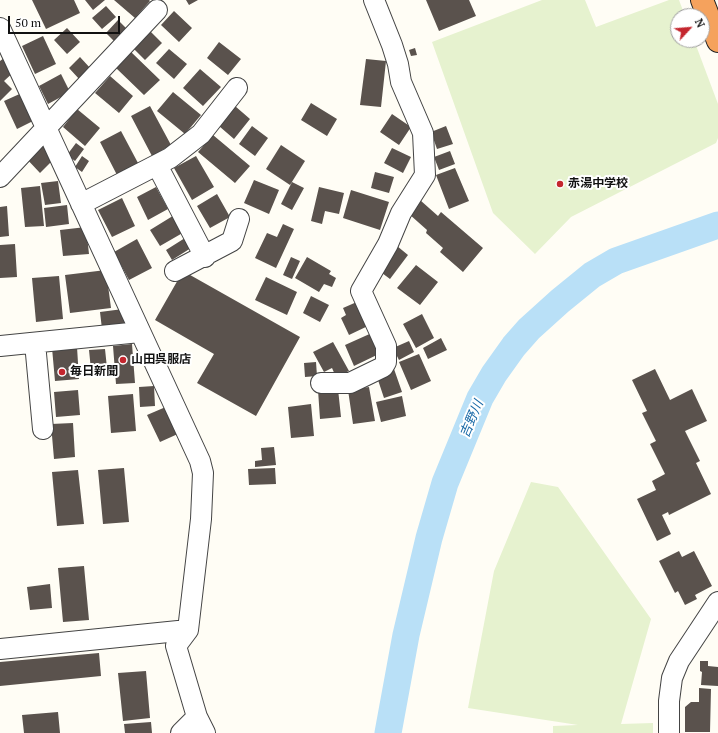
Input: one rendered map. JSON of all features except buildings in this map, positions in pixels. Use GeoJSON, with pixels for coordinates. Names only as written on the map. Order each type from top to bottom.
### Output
{"type":"FeatureCollection","features":[{"type":"Feature","properties":{"kind":"highway"},"geometry":{"type":"LineString","coordinates":[[702,0],[718,42]]}},
{"type":"Feature","properties":{"kind":"street"},"geometry":{"type":"LineString","coordinates":[[321,383],[350,383],[383,367],[386,362],[386,346],[361,291],[388,244],[401,213],[425,175],[423,133],[401,82],[398,64],[392,45],[374,0]]}},
{"type":"Feature","properties":{"kind":"street"},"geometry":{"type":"LineString","coordinates":[[0,177],[157,10]]}},
{"type":"Feature","properties":{"kind":"street"},"geometry":{"type":"LineString","coordinates":[[2,41],[46,127],[200,460],[204,473],[201,519],[188,630],[176,646],[201,725],[181,733]]}},
{"type":"Feature","properties":{"kind":"street"},"geometry":{"type":"LineString","coordinates":[[81,204],[170,158],[201,134],[237,88]]}},
{"type":"Feature","properties":{"kind":"street"},"geometry":{"type":"LineString","coordinates":[[157,165],[205,257]]}},
{"type":"Feature","properties":{"kind":"street"},"geometry":{"type":"LineString","coordinates":[[175,271],[205,257],[232,241],[239,219]]}},
{"type":"Feature","properties":{"kind":"street"},"geometry":{"type":"LineString","coordinates":[[0,346],[35,344],[140,332]]}},
{"type":"Feature","properties":{"kind":"street"},"geometry":{"type":"LineString","coordinates":[[35,344],[43,429]]}},
{"type":"Feature","properties":{"kind":"street"},"geometry":{"type":"LineString","coordinates":[[669,733],[669,701],[672,678],[679,661],[718,602]]}},
{"type":"Feature","properties":{"kind":"street"},"geometry":{"type":"LineString","coordinates":[[0,649],[188,630]]}},
{"type":"Feature","properties":{"kind":"green space","name":"赤湯中学校"},"geometry":{"type":"Polygon","coordinates":[[[542,0],[585,0],[596,27],[669,0],[679,0],[682,8],[670,8],[670,48],[697,48],[718,104],[718,138],[716,143],[571,217],[535,254],[493,213],[432,42],[542,0]]]}},
{"type":"Feature","properties":{"kind":"green space"},"geometry":{"type":"Polygon","coordinates":[[[531,482],[558,487],[651,619],[621,724],[653,723],[653,733],[553,733],[553,726],[578,725],[468,708],[494,571],[531,482]]]}},
{"type":"Feature","properties":{"kind":"waterway","name":"吉野川"},"geometry":{"type":"LineString","coordinates":[[388,733],[406,635],[429,538],[445,483],[480,398],[494,374],[514,346],[529,329],[592,275],[616,261],[718,225]]}},
{"type":"Feature","properties":{"kind":"place","name":"赤湯中学校"},"geometry":{"type":"Point","coordinates":[560,184]}},
{"type":"Feature","properties":{"kind":"place","name":"山田呉服店"},"geometry":{"type":"Point","coordinates":[123,360]}},
{"type":"Feature","properties":{"kind":"place","name":"毎日新聞"},"geometry":{"type":"Point","coordinates":[62,372]}}]}
